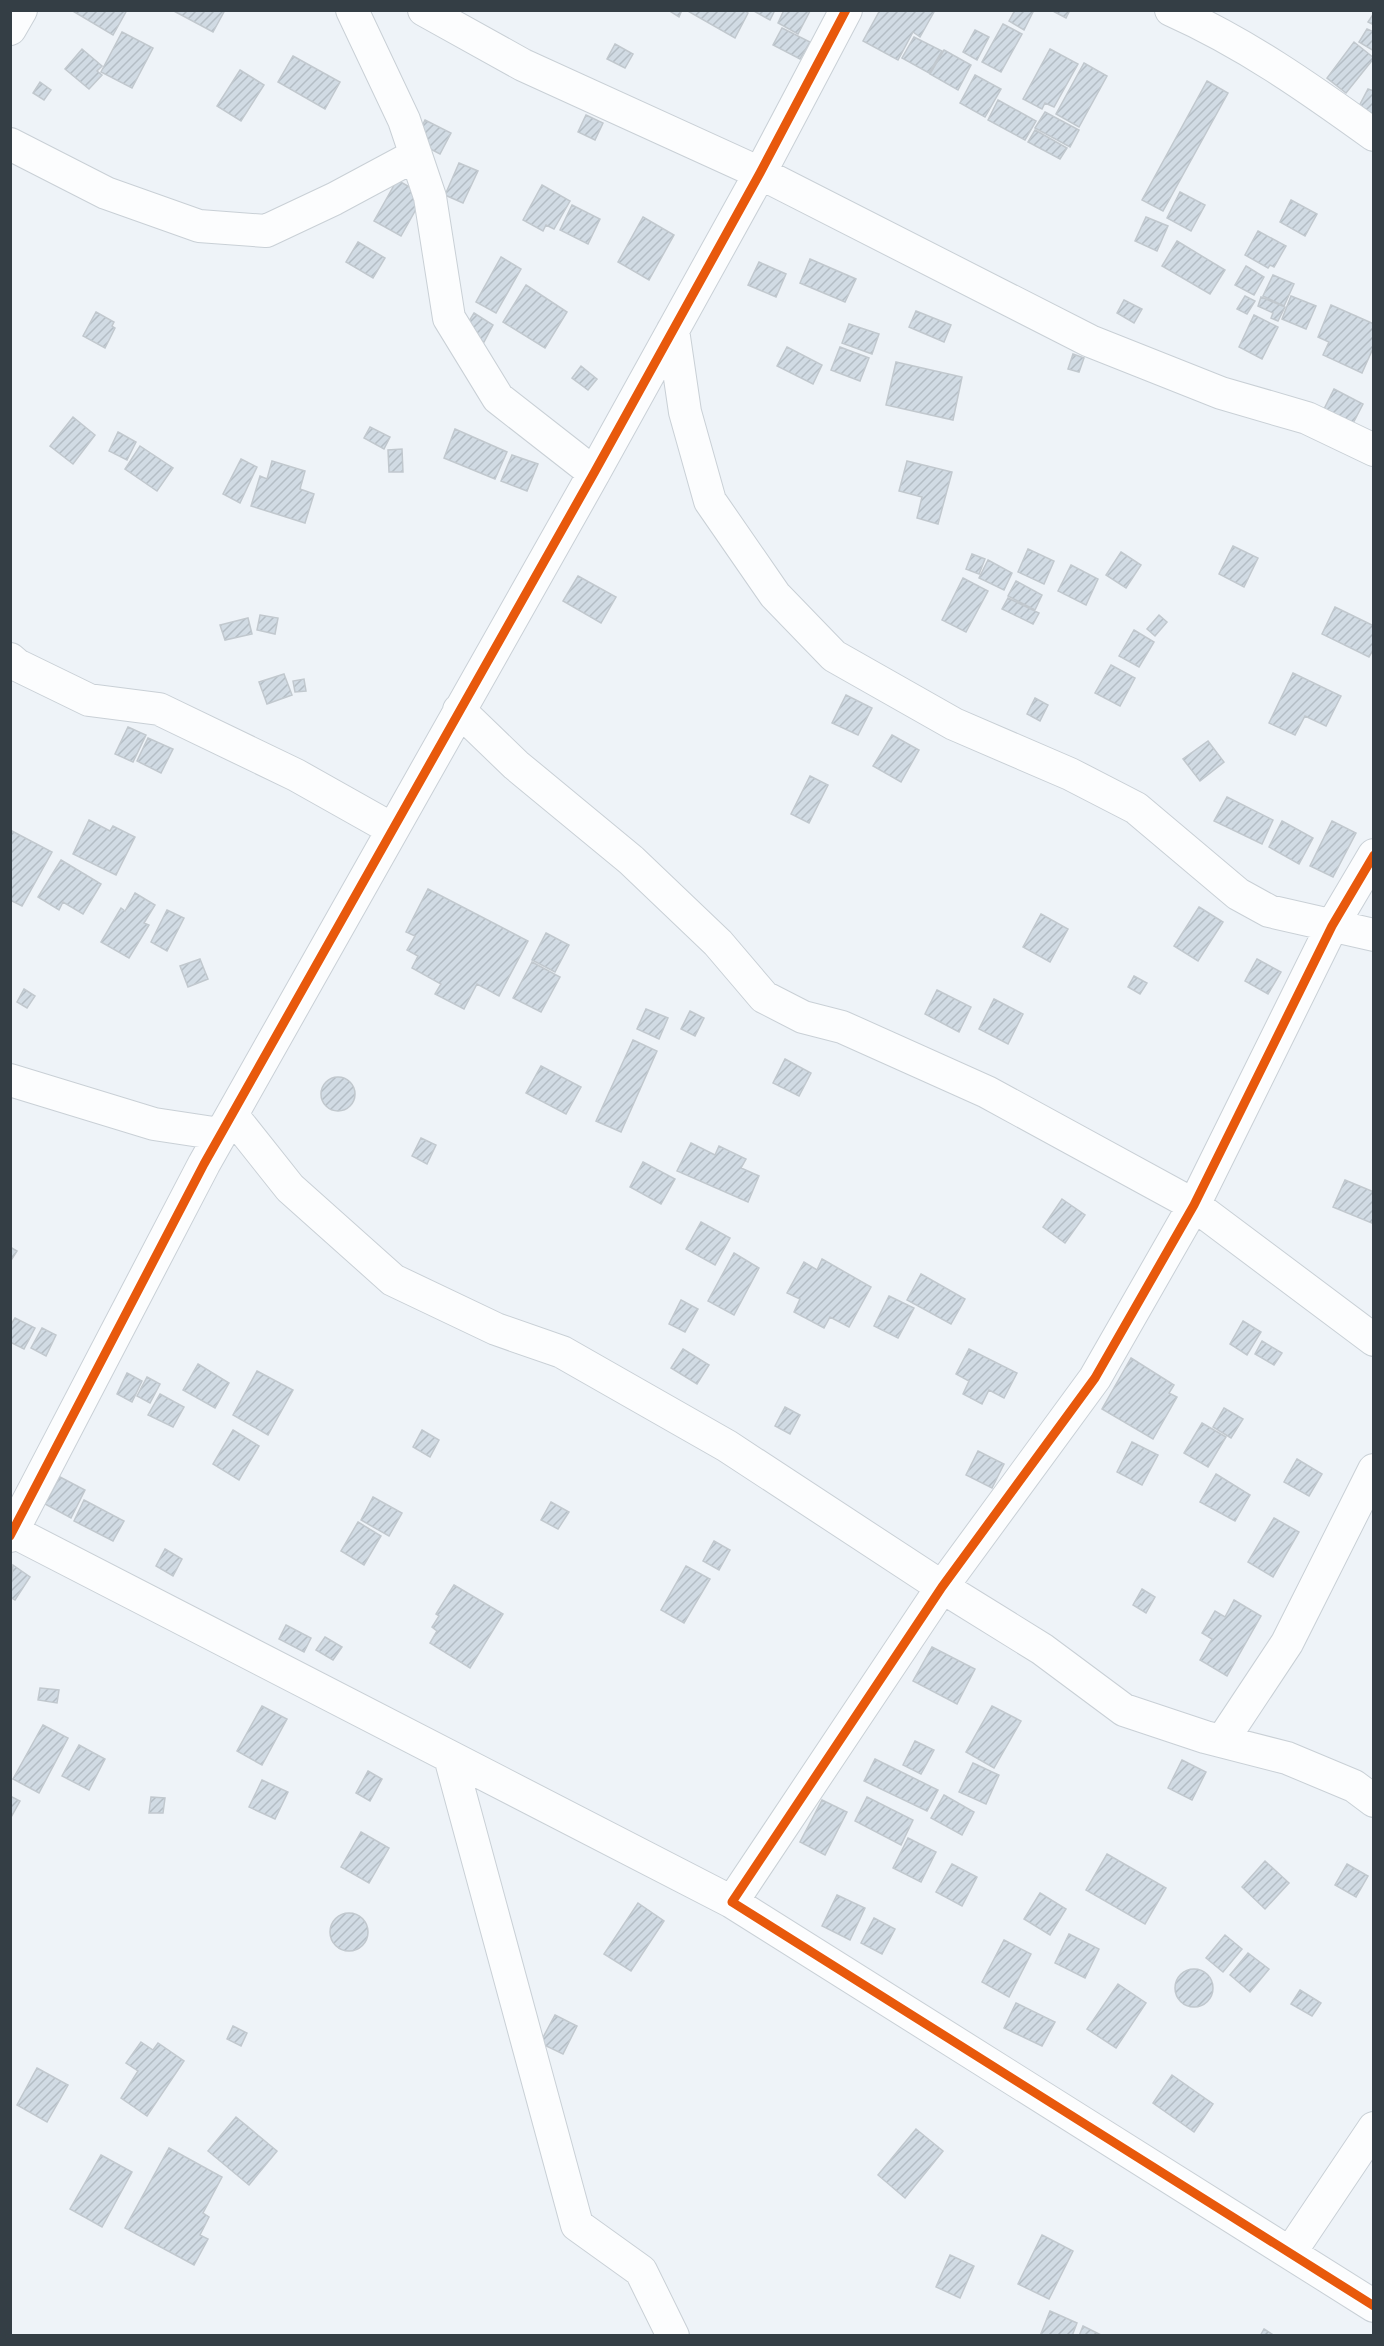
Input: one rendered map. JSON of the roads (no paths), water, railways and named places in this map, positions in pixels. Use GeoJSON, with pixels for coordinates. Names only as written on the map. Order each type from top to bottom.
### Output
{"type":"FeatureCollection","features":[{"type":"Feature","properties":{"kind":"street"},"geometry":{"type":"LineString","coordinates":[[10,29],[21,10]]}},
{"type":"Feature","properties":{"kind":"street"},"geometry":{"type":"LineString","coordinates":[[352,10],[404,120],[430,197],[449,318],[498,398],[594,473]]}},
{"type":"Feature","properties":{"kind":"street"},"geometry":{"type":"LineString","coordinates":[[424,10],[523,65],[760,173],[1090,341],[1221,393],[1307,418],[1374,450]]}},
{"type":"Feature","properties":{"kind":"street"},"geometry":{"type":"LineString","coordinates":[[846,10],[760,173],[594,473],[226,1125],[11,1533],[732,1902],[1374,2306]]}},
{"type":"Feature","properties":{"kind":"street"},"geometry":{"type":"LineString","coordinates":[[1171,10],[1219,32],[1306,86],[1374,135]]}},
{"type":"Feature","properties":{"kind":"street"},"geometry":{"type":"LineString","coordinates":[[10,144],[106,193],[199,226],[266,231],[334,199],[416,155]]}},
{"type":"Feature","properties":{"kind":"street"},"geometry":{"type":"LineString","coordinates":[[673,330],[685,412],[710,501],[775,595],[834,656],[954,724],[1070,774],[1136,808],[1217,878],[1252,904],[1269,911],[1374,935]]}},
{"type":"Feature","properties":{"kind":"street"},"geometry":{"type":"LineString","coordinates":[[10,659],[17,665],[89,700],[159,709],[296,775],[392,829]]}},
{"type":"Feature","properties":{"kind":"street"},"geometry":{"type":"LineString","coordinates":[[459,710],[516,765],[631,860],[718,943],[764,997],[803,1017],[842,1027],[987,1092],[1194,1205],[1374,1340]]}},
{"type":"Feature","properties":{"kind":"street"},"geometry":{"type":"LineString","coordinates":[[732,1902],[942,1587],[1095,1378],[1194,1205],[1332,926],[1374,855]]}},
{"type":"Feature","properties":{"kind":"street"},"geometry":{"type":"LineString","coordinates":[[10,1080],[154,1124],[226,1125],[290,1188],[393,1280],[496,1329],[562,1352],[727,1446],[942,1587],[1042,1649],[1124,1710],[1153,1722],[1287,1758],[1354,1786],[1374,1801]]}},
{"type":"Feature","properties":{"kind":"street"},"geometry":{"type":"LineString","coordinates":[[1222,1741],[1287,1643],[1374,1470]]}},
{"type":"Feature","properties":{"kind":"street"},"geometry":{"type":"LineString","coordinates":[[450,1757],[577,2225],[641,2271],[673,2336]]}},
{"type":"Feature","properties":{"kind":"street"},"geometry":{"type":"LineString","coordinates":[[1290,2253],[1374,2128]]}}]}
